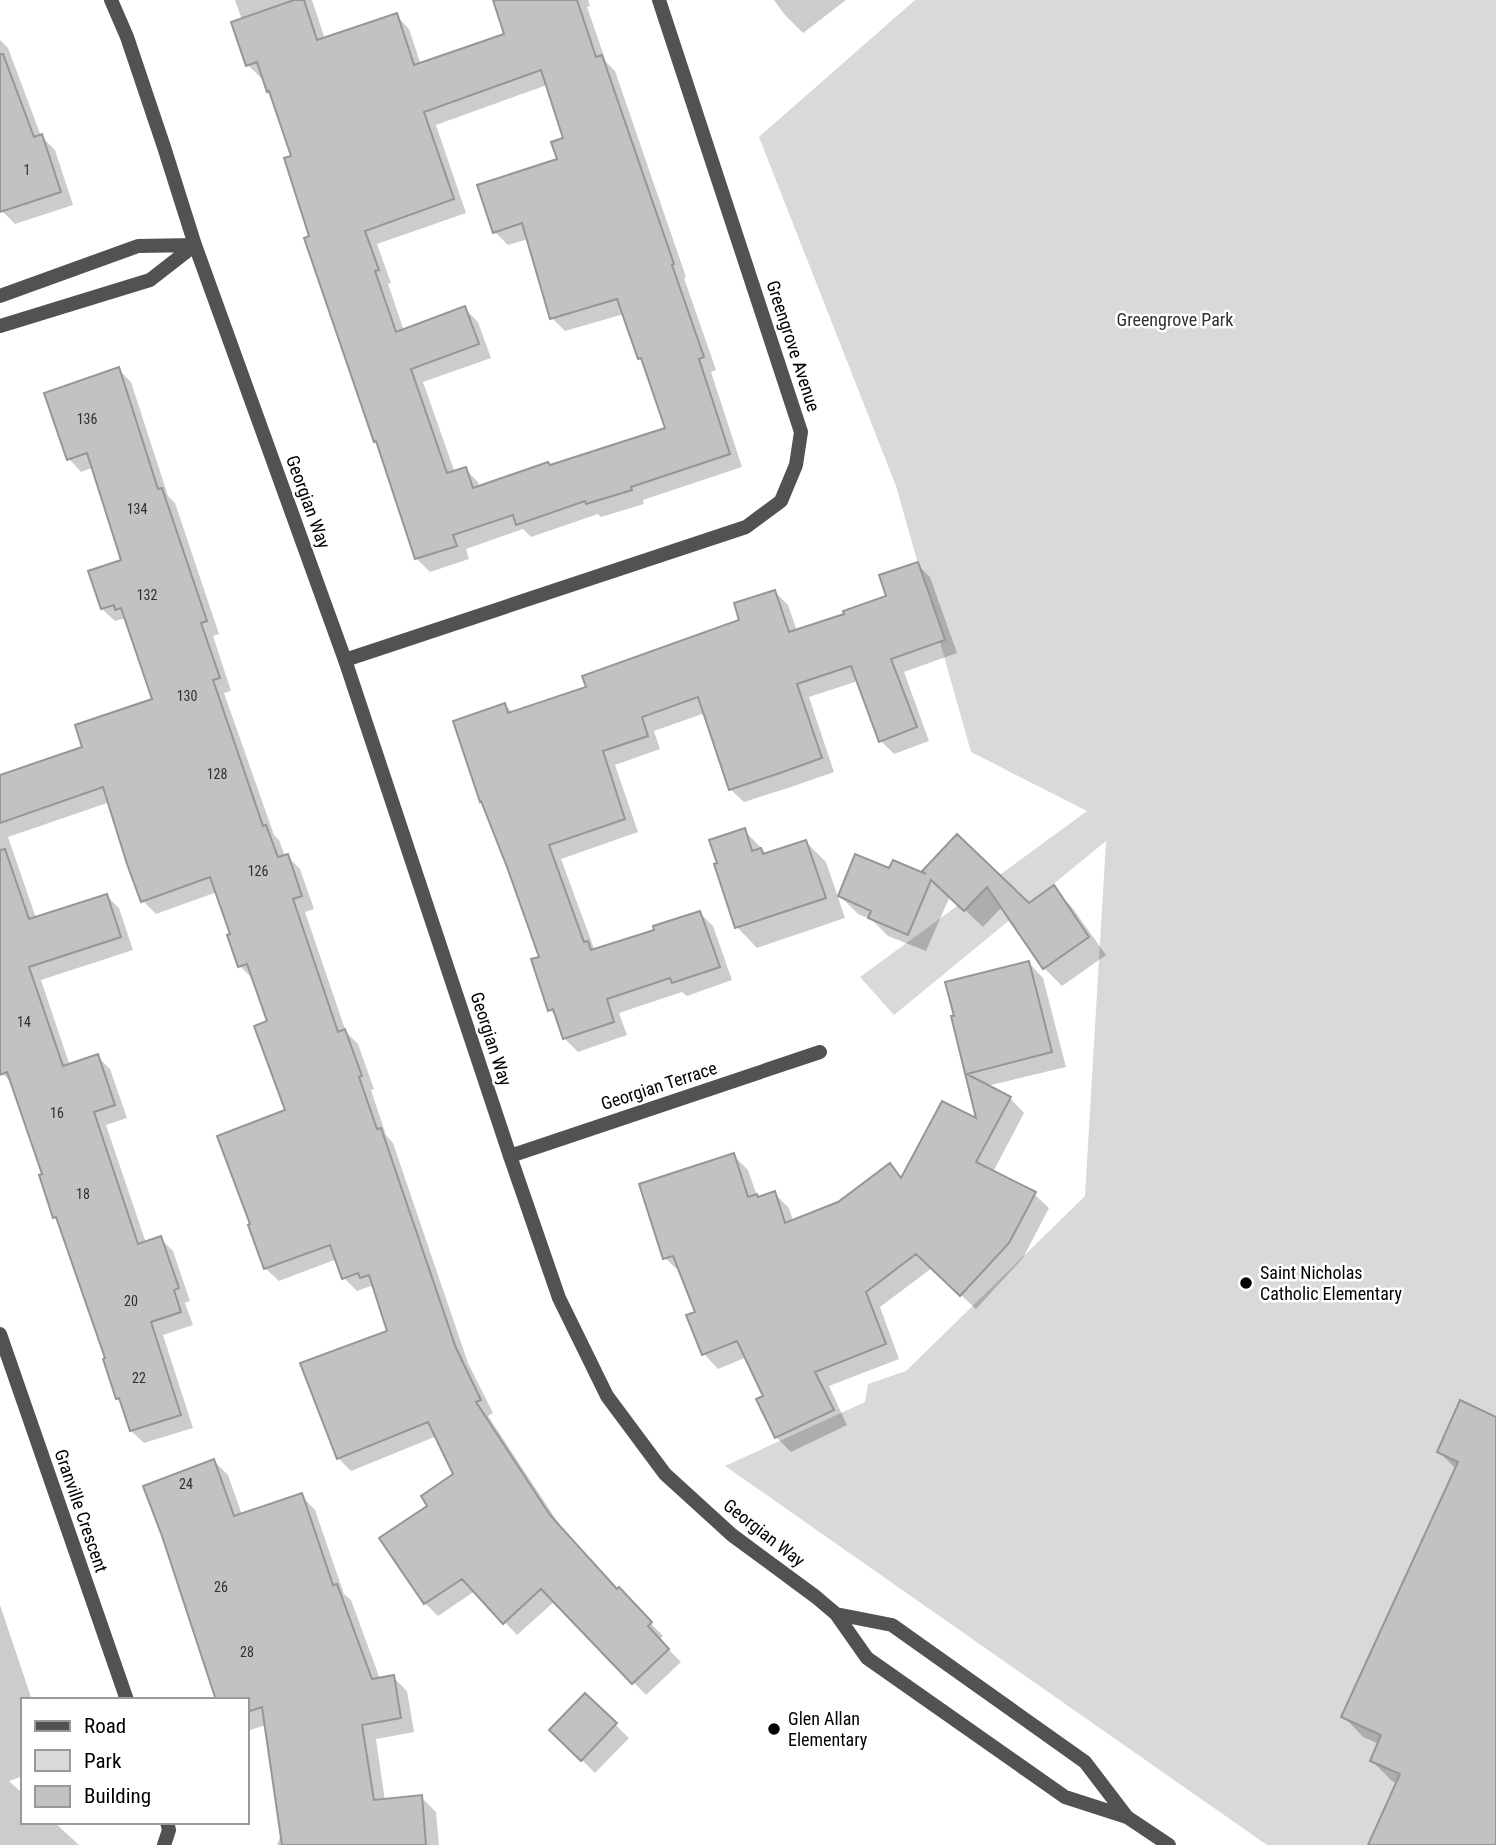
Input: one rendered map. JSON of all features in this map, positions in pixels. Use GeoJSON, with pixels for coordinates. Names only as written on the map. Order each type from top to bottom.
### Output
{"type":"FeatureCollection","features":[{"type":"Feature","properties":{"kind":"street","name":"Georgian Way"},"geometry":{"type":"LineString","coordinates":[[111,0],[127,37],[195,245],[345,660],[559,1298],[607,1396],[665,1474],[732,1535],[836,1614],[867,1658],[1065,1797],[1127,1817],[1169,1845]]}},
{"type":"Feature","properties":{"kind":"street","name":"Greengrove Avenue"},"geometry":{"type":"LineString","coordinates":[[345,660],[746,527],[781,501],[796,465],[801,432],[659,0]]}},
{"type":"Feature","properties":{"kind":"street"},"geometry":{"type":"LineString","coordinates":[[0,296],[138,246],[195,245]]}},
{"type":"Feature","properties":{"kind":"street"},"geometry":{"type":"LineString","coordinates":[[0,326],[150,280],[195,245]]}},
{"type":"Feature","properties":{"kind":"street","name":"Georgian Terrace"},"geometry":{"type":"LineString","coordinates":[[510,1156],[820,1052]]}},
{"type":"Feature","properties":{"kind":"street","name":"Granville Crescent"},"geometry":{"type":"LineString","coordinates":[[0,1334],[126,1698]]}},
{"type":"Feature","properties":{"kind":"street"},"geometry":{"type":"LineString","coordinates":[[836,1614],[892,1625],[1085,1762],[1127,1817]]}},
{"type":"Feature","properties":{"kind":"street"},"geometry":{"type":"LineString","coordinates":[[164,1845],[169,1829],[168,1824]]}},
{"type":"Feature","properties":{"kind":"green space","name":"Greengrove Park"},"geometry":{"type":"Polygon","coordinates":[[[915,0],[1496,0],[1496,1845],[1267,1845],[725,1466],[865,1402],[868,1384],[906,1371],[1085,1196],[1106,841],[894,1015],[860,977],[1087,811],[971,752],[896,486],[759,137],[915,0]]]}},
{"type":"Feature","properties":{"kind":"building"},"geometry":{"type":"Polygon","coordinates":[[[294,0],[304,0],[317,40],[397,13],[414,65],[504,34],[493,0],[577,0],[596,57],[602,55],[674,264],[672,265],[704,357],[699,359],[730,454],[631,487],[632,490],[586,504],[585,501],[516,525],[513,515],[453,535],[457,546],[415,559],[304,238],[309,236],[284,158],[291,156],[269,91],[267,92],[257,62],[246,66],[231,22],[294,0]],[[541,70],[424,112],[454,199],[365,231],[379,270],[375,271],[396,332],[465,306],[479,344],[411,369],[447,473],[466,467],[473,488],[548,462],[550,465],[665,428],[617,299],[550,319],[522,223],[493,233],[477,185],[557,159],[551,142],[563,138],[541,70]]]}},
{"type":"Feature","properties":{"kind":"building"},"geometry":{"type":"Polygon","coordinates":[[[0,54],[3,54],[34,137],[42,134],[61,192],[0,212],[0,54]]]}},
{"type":"Feature","properties":{"kind":"building"},"geometry":{"type":"Polygon","coordinates":[[[119,367],[158,489],[162,488],[207,621],[201,623],[220,678],[213,680],[263,826],[266,825],[278,857],[288,854],[302,896],[293,899],[338,1032],[345,1029],[377,1129],[381,1128],[456,1348],[481,1400],[476,1402],[550,1515],[617,1589],[619,1587],[652,1622],[648,1626],[669,1649],[632,1684],[541,1589],[503,1624],[462,1579],[424,1604],[379,1538],[427,1506],[421,1496],[453,1474],[428,1422],[337,1459],[300,1363],[387,1331],[369,1275],[360,1278],[358,1273],[342,1279],[330,1245],[264,1269],[217,1136],[285,1110],[254,1026],[267,1021],[247,964],[238,967],[227,935],[230,934],[210,877],[141,902],[103,787],[0,823],[0,775],[82,747],[75,725],[152,699],[121,608],[115,610],[114,605],[101,609],[88,571],[121,560],[87,453],[67,460],[44,393],[119,367]]]}},
{"type":"Feature","properties":{"kind":"building"},"geometry":{"type":"Polygon","coordinates":[[[918,562],[945,640],[891,659],[917,727],[879,742],[851,666],[797,684],[822,758],[777,774],[729,790],[698,697],[642,717],[648,736],[603,751],[625,819],[549,845],[584,942],[588,941],[591,950],[654,930],[653,926],[700,911],[720,967],[672,983],[670,978],[607,999],[614,1022],[563,1039],[553,1009],[548,1011],[531,959],[539,957],[507,867],[480,802],[453,721],[505,703],[508,713],[586,687],[582,676],[739,620],[734,603],[775,590],[789,632],[844,614],[843,611],[886,596],[879,575],[918,562]]]}},
{"type":"Feature","properties":{"kind":"building"},"geometry":{"type":"Polygon","coordinates":[[[745,828],[752,851],[761,848],[763,854],[806,840],[826,898],[735,928],[709,840],[745,828]]]}},
{"type":"Feature","properties":{"kind":"building"},"geometry":{"type":"Polygon","coordinates":[[[957,834],[1029,903],[1054,885],[1089,937],[1043,969],[987,887],[964,911],[931,880],[908,935],[868,918],[871,911],[838,896],[855,854],[889,868],[893,860],[926,874],[922,871],[957,834]]]}},
{"type":"Feature","properties":{"kind":"building"},"geometry":{"type":"Polygon","coordinates":[[[5,849],[29,919],[107,894],[121,937],[29,967],[63,1066],[98,1054],[115,1105],[94,1112],[138,1244],[161,1236],[179,1288],[174,1290],[181,1312],[151,1322],[181,1415],[130,1431],[119,1398],[116,1399],[103,1359],[105,1358],[56,1217],[53,1218],[39,1175],[42,1174],[7,1072],[0,1075],[0,850],[5,849]]]}},
{"type":"Feature","properties":{"kind":"building"},"geometry":{"type":"Polygon","coordinates":[[[1029,961],[1052,1052],[967,1074],[1011,1097],[976,1162],[1036,1192],[1009,1243],[960,1296],[916,1254],[866,1292],[886,1344],[815,1372],[834,1410],[775,1438],[756,1399],[763,1396],[737,1341],[702,1355],[686,1315],[695,1312],[673,1256],[663,1259],[639,1184],[734,1153],[748,1197],[757,1194],[758,1197],[775,1191],[785,1223],[838,1202],[890,1163],[901,1178],[942,1101],[976,1118],[945,982],[1029,961]]]}},
{"type":"Feature","properties":{"kind":"building"},"geometry":{"type":"Polygon","coordinates":[[[1460,1400],[1496,1417],[1496,1845],[1368,1845],[1400,1774],[1370,1761],[1381,1735],[1341,1717],[1458,1462],[1437,1452],[1460,1400]]]}},
{"type":"Feature","properties":{"kind":"building"},"geometry":{"type":"Polygon","coordinates":[[[214,1459],[234,1516],[302,1493],[333,1585],[337,1584],[372,1679],[394,1675],[401,1718],[362,1725],[374,1800],[422,1795],[426,1845],[282,1845],[262,1707],[248,1712],[248,1698],[215,1698],[143,1486],[214,1459]]]}},
{"type":"Feature","properties":{"kind":"building"},"geometry":{"type":"Polygon","coordinates":[[[585,1693],[617,1723],[581,1761],[549,1730],[585,1693]]]}},
{"type":"Feature","properties":{"kind":"place","name":"Saint Nicholas Catholic Elementary"},"geometry":{"type":"Point","coordinates":[1246,1283]}},
{"type":"Feature","properties":{"kind":"place","name":"Glen Allan Elementary"},"geometry":{"type":"Point","coordinates":[774,1729]}}]}
